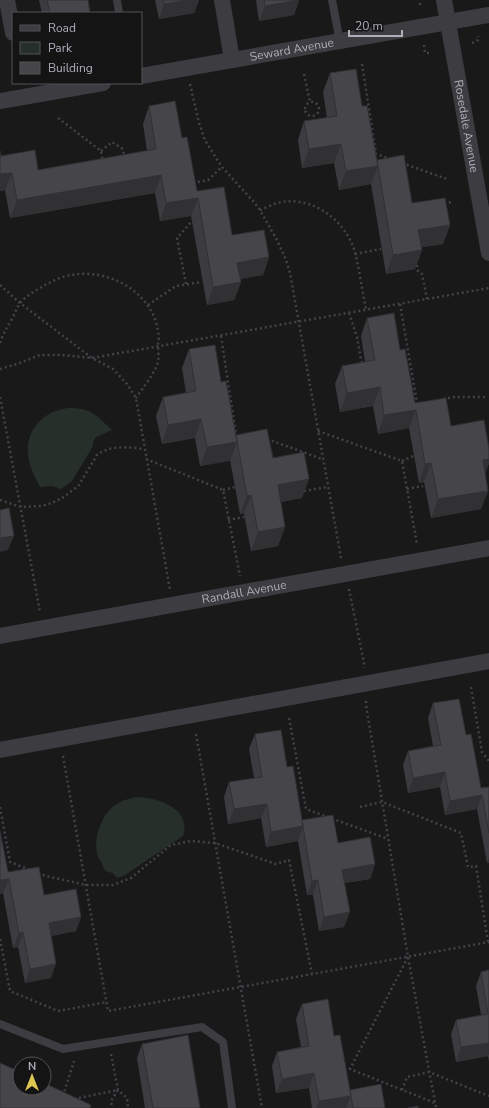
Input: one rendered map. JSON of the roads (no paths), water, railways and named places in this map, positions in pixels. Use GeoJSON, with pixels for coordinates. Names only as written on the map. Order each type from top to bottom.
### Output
{"type":"FeatureCollection","features":[{"type":"Feature","properties":{"kind":"street"},"geometry":{"type":"LineString","coordinates":[[7,0],[12,28]]}},
{"type":"Feature","properties":{"kind":"street"},"geometry":{"type":"LineString","coordinates":[[222,0],[232,60]]}},
{"type":"Feature","properties":{"kind":"street","name":"Rosedale Avenue"},"geometry":{"type":"LineString","coordinates":[[444,0],[489,253]]}},
{"type":"Feature","properties":{"kind":"street","name":"Seward Avenue"},"geometry":{"type":"LineString","coordinates":[[142,76],[489,15]]}},
{"type":"Feature","properties":{"kind":"street"},"geometry":{"type":"LineString","coordinates":[[0,101],[23,90],[92,84]]}},
{"type":"Feature","properties":{"kind":"street","name":"Randall Avenue"},"geometry":{"type":"LineString","coordinates":[[0,636],[489,548]]}},
{"type":"Feature","properties":{"kind":"street"},"geometry":{"type":"LineString","coordinates":[[0,750],[489,661]]}},
{"type":"Feature","properties":{"kind":"lane"},"geometry":{"type":"LineString","coordinates":[[117,0],[119,12]]}},
{"type":"Feature","properties":{"kind":"lane"},"geometry":{"type":"LineString","coordinates":[[332,0],[340,42]]}},
{"type":"Feature","properties":{"kind":"lane"},"geometry":{"type":"LineString","coordinates":[[0,1024],[63,1049],[202,1027],[223,1042],[232,1108]]}}]}
